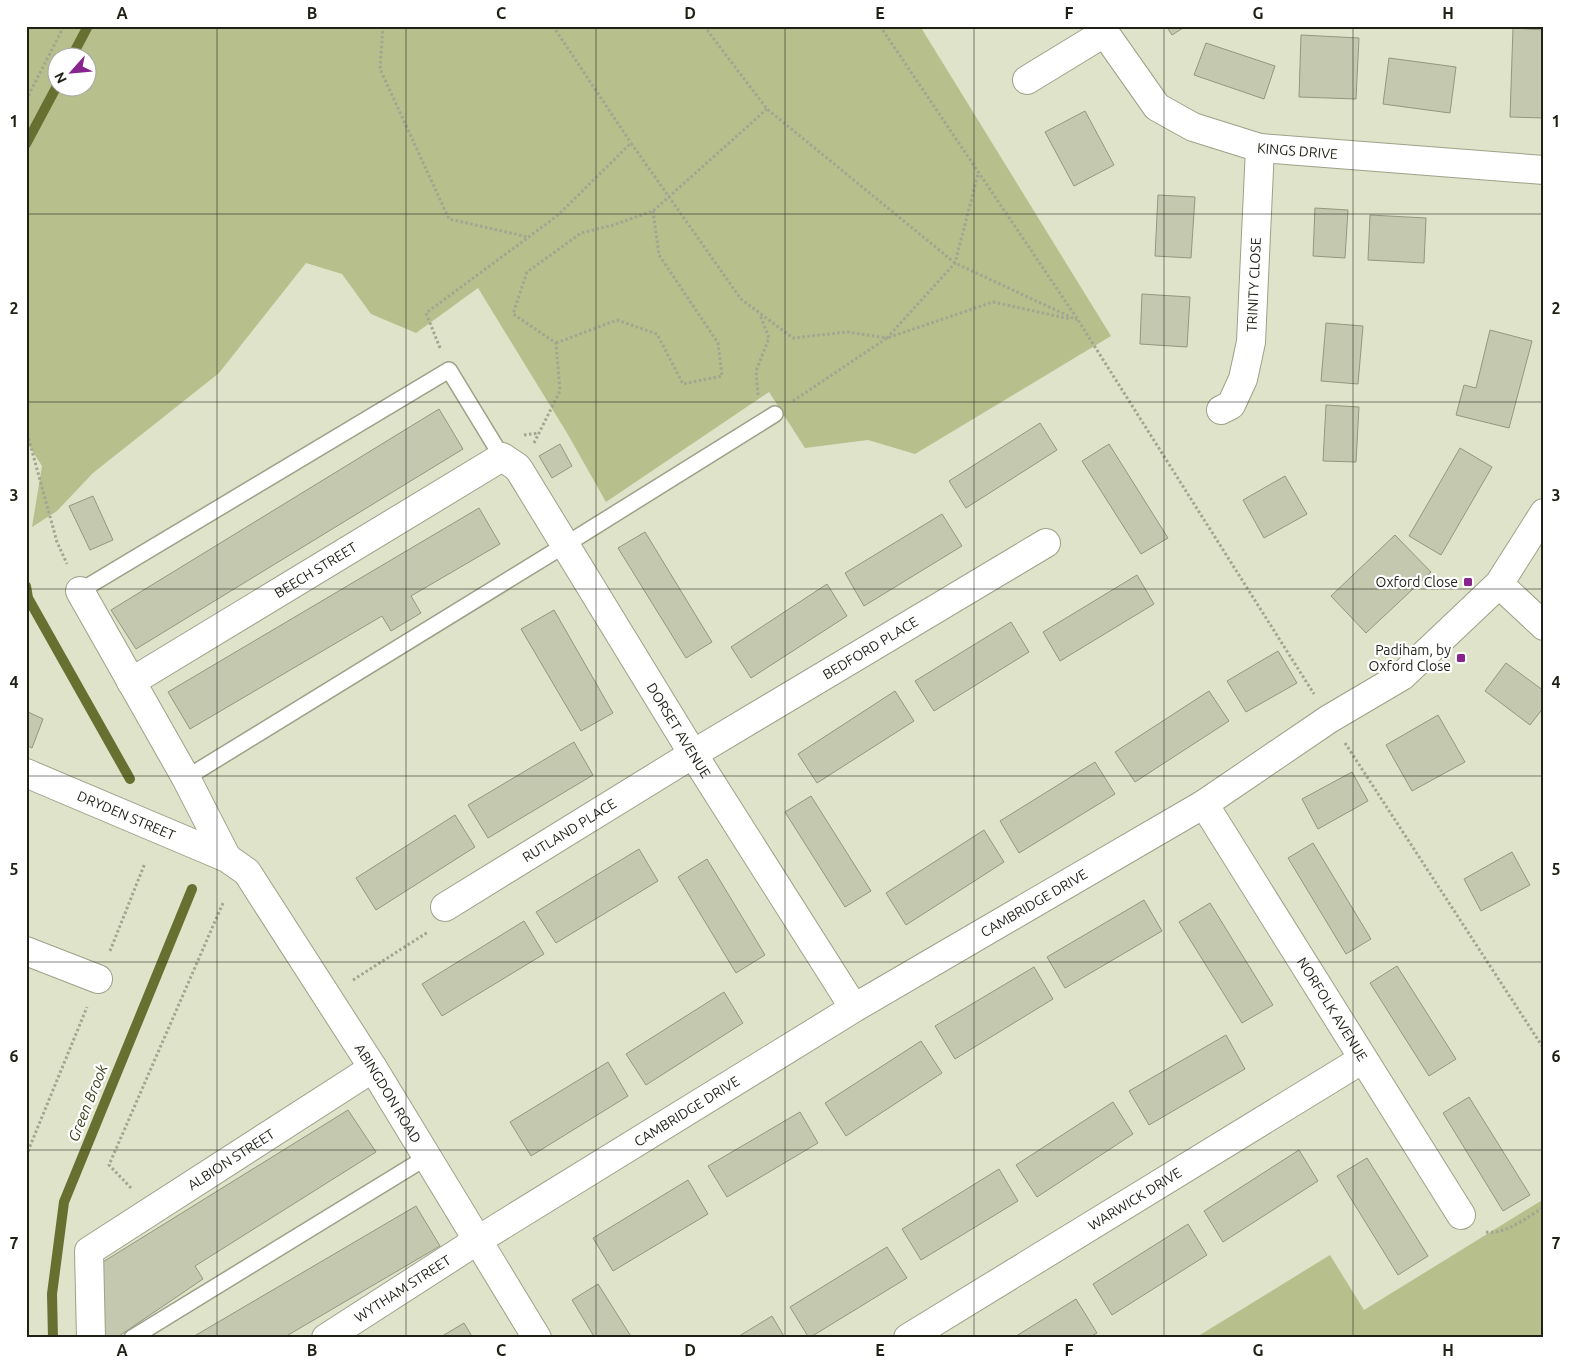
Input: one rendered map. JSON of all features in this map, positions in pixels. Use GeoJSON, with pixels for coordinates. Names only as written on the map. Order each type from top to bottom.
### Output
{"type":"FeatureCollection","features":[{"type":"Feature","properties":{"kind":"street"},"geometry":{"type":"LineString","coordinates":[[1027,80],[1102,29]]}},
{"type":"Feature","properties":{"kind":"street","name":"KINGS DRIVE"},"geometry":{"type":"LineString","coordinates":[[1102,29],[1157,107],[1193,128],[1260,148],[1544,170]]}},
{"type":"Feature","properties":{"kind":"street","name":"TRINITY CLOSE"},"geometry":{"type":"LineString","coordinates":[[1221,410],[1231,405],[1243,379],[1251,342],[1260,148]]}},
{"type":"Feature","properties":{"kind":"street","name":"DORSET AVENUE"},"geometry":{"type":"LineString","coordinates":[[511,464],[565,545],[693,754],[854,1008]]}},
{"type":"Feature","properties":{"kind":"street","name":"BEECH STREET"},"geometry":{"type":"LineString","coordinates":[[131,682],[511,464]]}},
{"type":"Feature","properties":{"kind":"street","name":"CAMBRIDGE DRIVE"},"geometry":{"type":"LineString","coordinates":[[478,1240],[854,1008],[1204,804],[1329,719],[1402,676],[1498,584],[1544,513]]}},
{"type":"Feature","properties":{"kind":"street","name":"BEDFORD PLACE"},"geometry":{"type":"LineString","coordinates":[[693,754],[1046,543]]}},
{"type":"Feature","properties":{"kind":"street"},"geometry":{"type":"LineString","coordinates":[[1498,584],[1544,626]]}},
{"type":"Feature","properties":{"kind":"street"},"geometry":{"type":"LineString","coordinates":[[80,590],[186,778],[227,858]]}},
{"type":"Feature","properties":{"kind":"street","name":"RUTLAND PLACE"},"geometry":{"type":"LineString","coordinates":[[445,907],[693,754]]}},
{"type":"Feature","properties":{"kind":"street","name":"DRYDEN STREET"},"geometry":{"type":"LineString","coordinates":[[26,773],[227,858]]}},
{"type":"Feature","properties":{"kind":"street","name":"NORFOLK AVENUE"},"geometry":{"type":"LineString","coordinates":[[1204,804],[1461,1215]]}},
{"type":"Feature","properties":{"kind":"street","name":"ABINGDON ROAD"},"geometry":{"type":"LineString","coordinates":[[227,858],[248,872],[373,1068],[537,1338]]}},
{"type":"Feature","properties":{"kind":"street"},"geometry":{"type":"LineString","coordinates":[[26,951],[98,979]]}},
{"type":"Feature","properties":{"kind":"street","name":"WARWICK DRIVE"},"geometry":{"type":"LineString","coordinates":[[908,1338],[1362,1058]]}},
{"type":"Feature","properties":{"kind":"street","name":"ALBION STREET"},"geometry":{"type":"LineString","coordinates":[[91,1338],[89,1251],[373,1068]]}},
{"type":"Feature","properties":{"kind":"street","name":"WYTHAM STREET"},"geometry":{"type":"LineString","coordinates":[[326,1338],[478,1240]]}},
{"type":"Feature","properties":{"kind":"lane"},"geometry":{"type":"LineString","coordinates":[[80,590],[449,370],[511,464]]}},
{"type":"Feature","properties":{"kind":"lane"},"geometry":{"type":"LineString","coordinates":[[186,778],[775,414]]}},
{"type":"Feature","properties":{"kind":"lane"},"geometry":{"type":"LineString","coordinates":[[132,1338],[427,1156]]}},
{"type":"Feature","properties":{"kind":"path"},"geometry":{"type":"LineString","coordinates":[[26,100],[64,26]]}},
{"type":"Feature","properties":{"kind":"path"},"geometry":{"type":"LineString","coordinates":[[383,26],[380,70],[449,219],[529,237]]}},
{"type":"Feature","properties":{"kind":"path"},"geometry":{"type":"LineString","coordinates":[[552,26],[631,143],[741,299],[793,338],[847,332],[887,338],[994,302],[1078,320]]}},
{"type":"Feature","properties":{"kind":"path"},"geometry":{"type":"LineString","coordinates":[[704,26],[767,109],[955,263],[1078,320]]}},
{"type":"Feature","properties":{"kind":"path"},"geometry":{"type":"LineString","coordinates":[[880,26],[1078,320],[1329,719],[1544,1049]]}},
{"type":"Feature","properties":{"kind":"path"},"geometry":{"type":"LineString","coordinates":[[556,343],[513,314],[526,272],[581,234],[613,226],[653,211],[767,109]]}},
{"type":"Feature","properties":{"kind":"path"},"geometry":{"type":"LineString","coordinates":[[449,370],[426,313],[557,216],[631,143]]}},
{"type":"Feature","properties":{"kind":"path"},"geometry":{"type":"LineString","coordinates":[[775,414],[887,338],[955,263],[978,173]]}},
{"type":"Feature","properties":{"kind":"path"},"geometry":{"type":"LineString","coordinates":[[556,343],[617,320],[657,334],[683,384],[722,376],[718,343],[659,255],[653,211]]}},
{"type":"Feature","properties":{"kind":"path"},"geometry":{"type":"LineString","coordinates":[[759,313],[769,338],[756,371],[760,423]]}},
{"type":"Feature","properties":{"kind":"path"},"geometry":{"type":"LineString","coordinates":[[511,464],[560,391],[556,343]]}},
{"type":"Feature","properties":{"kind":"path"},"geometry":{"type":"LineString","coordinates":[[26,429],[57,542],[80,590]]}},
{"type":"Feature","properties":{"kind":"path"},"geometry":{"type":"LineString","coordinates":[[152,1210],[109,1165],[223,903]]}},
{"type":"Feature","properties":{"kind":"path"},"geometry":{"type":"LineString","coordinates":[[328,997],[438,925],[445,907]]}},
{"type":"Feature","properties":{"kind":"path"},"geometry":{"type":"LineString","coordinates":[[1461,1215],[1474,1229],[1491,1233],[1514,1226],[1544,1207]]}},
{"type":"Feature","properties":{"kind":"green space"},"geometry":{"type":"Polygon","coordinates":[[[26,26],[920,26],[1111,336],[915,454],[868,440],[805,448],[769,392],[606,502],[567,433],[478,288],[416,333],[371,314],[342,274],[306,263],[219,373],[93,473],[57,511],[32,527],[42,466],[26,441],[26,26]]]}},
{"type":"Feature","properties":{"kind":"green space"},"geometry":{"type":"Polygon","coordinates":[[[1544,1199],[1544,1338],[1195,1338],[1330,1255],[1364,1310],[1544,1199]]]}},
{"type":"Feature","properties":{"kind":"building"},"geometry":{"type":"Polygon","coordinates":[[[1166,26],[1186,26],[1172,35],[1166,26]]]}},
{"type":"Feature","properties":{"kind":"building"},"geometry":{"type":"Polygon","coordinates":[[[1513,28],[1544,30],[1544,118],[1510,117],[1513,28]]]}},
{"type":"Feature","properties":{"kind":"building"},"geometry":{"type":"Polygon","coordinates":[[[1301,35],[1359,38],[1356,99],[1299,97],[1301,35]]]}},
{"type":"Feature","properties":{"kind":"building"},"geometry":{"type":"Polygon","coordinates":[[[1206,43],[1275,66],[1264,99],[1194,75],[1206,43]]]}},
{"type":"Feature","properties":{"kind":"building"},"geometry":{"type":"Polygon","coordinates":[[[1389,58],[1456,67],[1450,113],[1383,104],[1389,58]]]}},
{"type":"Feature","properties":{"kind":"building"},"geometry":{"type":"Polygon","coordinates":[[[1085,111],[1114,165],[1074,186],[1045,132],[1085,111]]]}},
{"type":"Feature","properties":{"kind":"building"},"geometry":{"type":"Polygon","coordinates":[[[1158,195],[1195,197],[1191,258],[1155,256],[1158,195]]]}},
{"type":"Feature","properties":{"kind":"building"},"geometry":{"type":"Polygon","coordinates":[[[1315,208],[1348,210],[1345,258],[1313,256],[1315,208]]]}},
{"type":"Feature","properties":{"kind":"building"},"geometry":{"type":"Polygon","coordinates":[[[1370,215],[1426,218],[1424,263],[1368,260],[1370,215]]]}},
{"type":"Feature","properties":{"kind":"building"},"geometry":{"type":"Polygon","coordinates":[[[1142,294],[1190,297],[1187,347],[1140,344],[1142,294]]]}},
{"type":"Feature","properties":{"kind":"building"},"geometry":{"type":"Polygon","coordinates":[[[1326,323],[1363,326],[1358,384],[1321,381],[1326,323]]]}},
{"type":"Feature","properties":{"kind":"building"},"geometry":{"type":"Polygon","coordinates":[[[1490,330],[1532,341],[1509,428],[1456,415],[1464,385],[1476,388],[1490,330]]]}},
{"type":"Feature","properties":{"kind":"building"},"geometry":{"type":"Polygon","coordinates":[[[1326,405],[1359,407],[1356,462],[1323,461],[1326,405]]]}},
{"type":"Feature","properties":{"kind":"building"},"geometry":{"type":"Polygon","coordinates":[[[439,409],[463,449],[136,649],[111,610],[439,409]]]}},
{"type":"Feature","properties":{"kind":"building"},"geometry":{"type":"Polygon","coordinates":[[[1040,423],[1057,450],[966,508],[949,481],[1040,423]]]}},
{"type":"Feature","properties":{"kind":"building"},"geometry":{"type":"Polygon","coordinates":[[[560,444],[572,466],[552,478],[539,456],[560,444]]]}},
{"type":"Feature","properties":{"kind":"building"},"geometry":{"type":"Polygon","coordinates":[[[1109,444],[1168,538],[1141,554],[1082,461],[1109,444]]]}},
{"type":"Feature","properties":{"kind":"building"},"geometry":{"type":"Polygon","coordinates":[[[1460,448],[1492,467],[1441,555],[1409,536],[1460,448]]]}},
{"type":"Feature","properties":{"kind":"building"},"geometry":{"type":"Polygon","coordinates":[[[1285,476],[1307,514],[1264,538],[1243,500],[1285,476]]]}},
{"type":"Feature","properties":{"kind":"building"},"geometry":{"type":"Polygon","coordinates":[[[93,496],[113,540],[90,550],[69,506],[93,496]]]}},
{"type":"Feature","properties":{"kind":"building"},"geometry":{"type":"Polygon","coordinates":[[[479,508],[500,544],[411,596],[421,613],[391,631],[382,616],[190,729],[168,692],[479,508]]]}},
{"type":"Feature","properties":{"kind":"building"},"geometry":{"type":"Polygon","coordinates":[[[942,514],[962,546],[864,606],[845,573],[942,514]]]}},
{"type":"Feature","properties":{"kind":"building"},"geometry":{"type":"Polygon","coordinates":[[[645,532],[712,642],[686,658],[618,548],[645,532]]]}},
{"type":"Feature","properties":{"kind":"building"},"geometry":{"type":"Polygon","coordinates":[[[1395,535],[1431,572],[1366,633],[1331,596],[1395,535]]]}},
{"type":"Feature","properties":{"kind":"building"},"geometry":{"type":"Polygon","coordinates":[[[1137,575],[1154,604],[1060,661],[1043,632],[1137,575]]]}},
{"type":"Feature","properties":{"kind":"building"},"geometry":{"type":"Polygon","coordinates":[[[827,584],[847,616],[751,678],[731,647],[827,584]]]}},
{"type":"Feature","properties":{"kind":"building"},"geometry":{"type":"Polygon","coordinates":[[[554,610],[613,713],[581,731],[521,629],[554,610]]]}},
{"type":"Feature","properties":{"kind":"building"},"geometry":{"type":"Polygon","coordinates":[[[1011,622],[1029,652],[934,711],[915,681],[1011,622]]]}},
{"type":"Feature","properties":{"kind":"building"},"geometry":{"type":"Polygon","coordinates":[[[1278,651],[1297,683],[1246,712],[1227,681],[1278,651]]]}},
{"type":"Feature","properties":{"kind":"building"},"geometry":{"type":"Polygon","coordinates":[[[1506,663],[1544,691],[1544,707],[1530,725],[1485,691],[1506,663]]]}},
{"type":"Feature","properties":{"kind":"building"},"geometry":{"type":"Polygon","coordinates":[[[895,691],[914,721],[817,783],[798,754],[895,691]]]}},
{"type":"Feature","properties":{"kind":"building"},"geometry":{"type":"Polygon","coordinates":[[[1209,691],[1229,721],[1135,782],[1115,752],[1209,691]]]}},
{"type":"Feature","properties":{"kind":"building"},"geometry":{"type":"Polygon","coordinates":[[[26,711],[43,719],[32,748],[26,745],[26,711]]]}},
{"type":"Feature","properties":{"kind":"building"},"geometry":{"type":"Polygon","coordinates":[[[1438,715],[1465,762],[1412,791],[1386,745],[1438,715]]]}},
{"type":"Feature","properties":{"kind":"building"},"geometry":{"type":"Polygon","coordinates":[[[574,742],[593,775],[488,838],[468,805],[574,742]]]}},
{"type":"Feature","properties":{"kind":"building"},"geometry":{"type":"Polygon","coordinates":[[[1095,762],[1115,794],[1019,853],[1000,821],[1095,762]]]}},
{"type":"Feature","properties":{"kind":"building"},"geometry":{"type":"Polygon","coordinates":[[[1352,772],[1368,801],[1318,829],[1302,799],[1352,772]]]}},
{"type":"Feature","properties":{"kind":"building"},"geometry":{"type":"Polygon","coordinates":[[[811,796],[871,891],[845,907],[785,812],[811,796]]]}},
{"type":"Feature","properties":{"kind":"building"},"geometry":{"type":"Polygon","coordinates":[[[455,815],[475,847],[376,910],[356,878],[455,815]]]}},
{"type":"Feature","properties":{"kind":"building"},"geometry":{"type":"Polygon","coordinates":[[[984,830],[1004,862],[906,925],[886,893],[984,830]]]}},
{"type":"Feature","properties":{"kind":"building"},"geometry":{"type":"Polygon","coordinates":[[[1313,843],[1371,939],[1346,954],[1288,858],[1313,843]]]}},
{"type":"Feature","properties":{"kind":"building"},"geometry":{"type":"Polygon","coordinates":[[[639,849],[658,881],[556,943],[536,912],[639,849]]]}},
{"type":"Feature","properties":{"kind":"building"},"geometry":{"type":"Polygon","coordinates":[[[1512,852],[1530,885],[1481,911],[1464,879],[1512,852]]]}},
{"type":"Feature","properties":{"kind":"building"},"geometry":{"type":"Polygon","coordinates":[[[707,859],[765,955],[736,973],[678,877],[707,859]]]}},
{"type":"Feature","properties":{"kind":"building"},"geometry":{"type":"Polygon","coordinates":[[[1144,900],[1162,931],[1065,988],[1047,957],[1144,900]]]}},
{"type":"Feature","properties":{"kind":"building"},"geometry":{"type":"Polygon","coordinates":[[[1210,903],[1273,1005],[1242,1023],[1179,922],[1210,903]]]}},
{"type":"Feature","properties":{"kind":"building"},"geometry":{"type":"Polygon","coordinates":[[[524,921],[544,954],[442,1016],[422,984],[524,921]]]}},
{"type":"Feature","properties":{"kind":"building"},"geometry":{"type":"Polygon","coordinates":[[[1397,966],[1456,1059],[1429,1076],[1370,983],[1397,966]]]}},
{"type":"Feature","properties":{"kind":"building"},"geometry":{"type":"Polygon","coordinates":[[[1034,967],[1053,999],[955,1059],[935,1026],[1034,967]]]}},
{"type":"Feature","properties":{"kind":"building"},"geometry":{"type":"Polygon","coordinates":[[[724,992],[743,1023],[646,1085],[626,1054],[724,992]]]}},
{"type":"Feature","properties":{"kind":"building"},"geometry":{"type":"Polygon","coordinates":[[[1226,1035],[1245,1069],[1149,1125],[1129,1091],[1226,1035]]]}},
{"type":"Feature","properties":{"kind":"building"},"geometry":{"type":"Polygon","coordinates":[[[921,1041],[942,1073],[846,1136],[825,1103],[921,1041]]]}},
{"type":"Feature","properties":{"kind":"building"},"geometry":{"type":"Polygon","coordinates":[[[608,1062],[628,1096],[531,1156],[510,1122],[608,1062]]]}},
{"type":"Feature","properties":{"kind":"building"},"geometry":{"type":"Polygon","coordinates":[[[1469,1097],[1530,1195],[1503,1211],[1443,1113],[1469,1097]]]}},
{"type":"Feature","properties":{"kind":"building"},"geometry":{"type":"Polygon","coordinates":[[[1113,1102],[1133,1134],[1037,1197],[1016,1165],[1113,1102]]]}},
{"type":"Feature","properties":{"kind":"building"},"geometry":{"type":"Polygon","coordinates":[[[348,1110],[376,1152],[195,1266],[203,1279],[116,1338],[102,1338],[98,1265],[348,1110]]]}},
{"type":"Feature","properties":{"kind":"building"},"geometry":{"type":"Polygon","coordinates":[[[800,1112],[818,1143],[727,1197],[708,1166],[800,1112]]]}},
{"type":"Feature","properties":{"kind":"building"},"geometry":{"type":"Polygon","coordinates":[[[1299,1150],[1318,1181],[1223,1242],[1204,1211],[1299,1150]]]}},
{"type":"Feature","properties":{"kind":"building"},"geometry":{"type":"Polygon","coordinates":[[[1367,1158],[1428,1256],[1398,1275],[1337,1176],[1367,1158]]]}},
{"type":"Feature","properties":{"kind":"building"},"geometry":{"type":"Polygon","coordinates":[[[999,1169],[1018,1201],[921,1260],[902,1229],[999,1169]]]}},
{"type":"Feature","properties":{"kind":"building"},"geometry":{"type":"Polygon","coordinates":[[[688,1180],[708,1214],[613,1271],[593,1238],[688,1180]]]}},
{"type":"Feature","properties":{"kind":"building"},"geometry":{"type":"Polygon","coordinates":[[[416,1206],[440,1246],[283,1338],[191,1338],[416,1206]]]}},
{"type":"Feature","properties":{"kind":"building"},"geometry":{"type":"Polygon","coordinates":[[[1188,1224],[1207,1255],[1112,1315],[1093,1284],[1188,1224]]]}},
{"type":"Feature","properties":{"kind":"building"},"geometry":{"type":"Polygon","coordinates":[[[887,1247],[907,1278],[809,1338],[790,1307],[887,1247]]]}},
{"type":"Feature","properties":{"kind":"building"},"geometry":{"type":"Polygon","coordinates":[[[598,1284],[632,1338],[595,1338],[572,1300],[598,1284]]]}},
{"type":"Feature","properties":{"kind":"building"},"geometry":{"type":"Polygon","coordinates":[[[1076,1299],[1097,1333],[1088,1338],[1013,1338],[1076,1299]]]}},
{"type":"Feature","properties":{"kind":"building"},"geometry":{"type":"Polygon","coordinates":[[[772,1316],[785,1338],[736,1338],[772,1316]]]}},
{"type":"Feature","properties":{"kind":"building"},"geometry":{"type":"Polygon","coordinates":[[[464,1323],[473,1338],[439,1338],[464,1323]]]}},
{"type":"Feature","properties":{"kind":"waterway"},"geometry":{"type":"LineString","coordinates":[[76,48],[88,26]]}},
{"type":"Feature","properties":{"kind":"waterway"},"geometry":{"type":"LineString","coordinates":[[26,144],[51,98]]}},
{"type":"Feature","properties":{"kind":"waterway"},"geometry":{"type":"LineString","coordinates":[[26,586],[28,598],[130,779]]}},
{"type":"Feature","properties":{"kind":"waterway","name":"Green Brook"},"geometry":{"type":"LineString","coordinates":[[53,1338],[52,1294],[64,1202],[192,889]]}},
{"type":"Feature","properties":{"kind":"place","name":"Oxford Close"},"geometry":{"type":"Point","coordinates":[1468,582]}},
{"type":"Feature","properties":{"kind":"place","name":"Padiham, by Oxford Close"},"geometry":{"type":"Point","coordinates":[1461,658]}}]}
